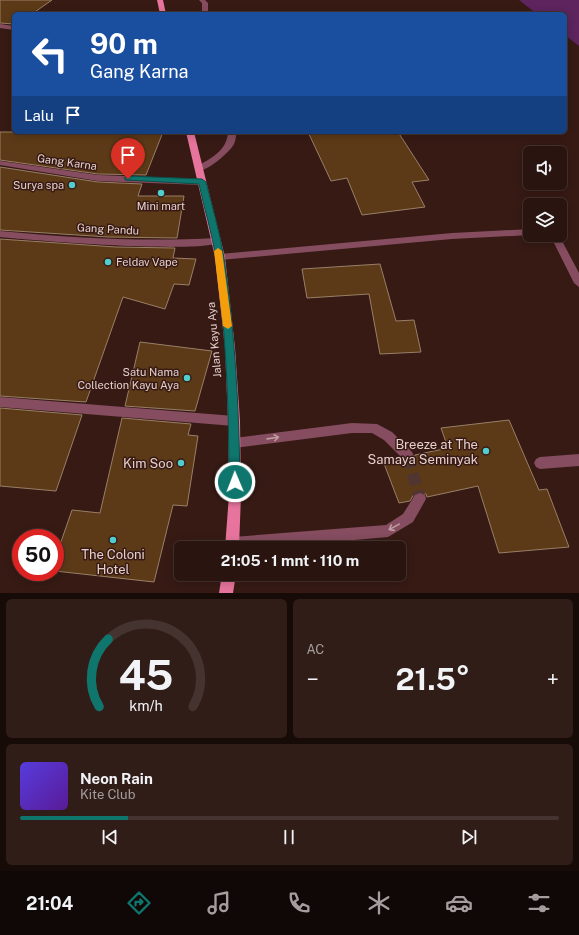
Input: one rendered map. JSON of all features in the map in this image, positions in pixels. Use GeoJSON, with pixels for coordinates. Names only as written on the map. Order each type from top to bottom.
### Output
{"type":"FeatureCollection","features":[{"type":"Feature","properties":{"kind":"main road"},"geometry":{"type":"LineString","coordinates":[[160,0],[163,12]]}},
{"type":"Feature","properties":{"kind":"main road","name":"Jalan Kayu Aya"},"geometry":{"type":"LineString","coordinates":[[190,134],[220,257],[230,348],[234,421],[233,541]]}},
{"type":"Feature","properties":{"kind":"main road"},"geometry":{"type":"LineString","coordinates":[[226,593],[227,581]]}},
{"type":"Feature","properties":{"kind":"street"},"geometry":{"type":"LineString","coordinates":[[202,0],[205,3],[205,12]]}},
{"type":"Feature","properties":{"kind":"street"},"geometry":{"type":"LineString","coordinates":[[0,26],[12,28]]}},
{"type":"Feature","properties":{"kind":"street"},"geometry":{"type":"LineString","coordinates":[[199,168],[216,158],[228,147],[231,134]]}},
{"type":"Feature","properties":{"kind":"street","name":"Gang Karna"},"geometry":{"type":"LineString","coordinates":[[0,163],[98,178],[202,182]]}},
{"type":"Feature","properties":{"kind":"street"},"geometry":{"type":"LineString","coordinates":[[220,257],[452,236],[523,232]]}},
{"type":"Feature","properties":{"kind":"street","name":"Gang Pandu"},"geometry":{"type":"LineString","coordinates":[[0,234],[162,244],[216,241]]}},
{"type":"Feature","properties":{"kind":"street"},"geometry":{"type":"LineString","coordinates":[[558,242],[579,283]]}},
{"type":"Feature","properties":{"kind":"street"},"geometry":{"type":"LineString","coordinates":[[0,402],[234,421]]}},
{"type":"Feature","properties":{"kind":"street"},"geometry":{"type":"LineString","coordinates":[[234,443],[352,428],[373,428],[388,436],[408,456]]}},
{"type":"Feature","properties":{"kind":"street"},"geometry":{"type":"LineString","coordinates":[[540,463],[579,460]]}},
{"type":"Feature","properties":{"kind":"street"},"geometry":{"type":"LineString","coordinates":[[285,541],[388,531],[408,518],[420,499]]}},
{"type":"Feature","properties":{"kind":"shaded area"},"geometry":{"type":"Polygon","coordinates":[[[519,0],[579,0],[579,46],[567,37],[567,12],[534,12],[519,0]]]}},
{"type":"Feature","properties":{"kind":"building"},"geometry":{"type":"Polygon","coordinates":[[[0,0],[52,0],[35,12],[12,12],[12,24],[0,23],[0,0]]]}},
{"type":"Feature","properties":{"kind":"building"},"geometry":{"type":"Polygon","coordinates":[[[0,132],[12,132],[12,134],[162,134],[146,175],[98,174],[0,160],[0,132]]]}},
{"type":"Feature","properties":{"kind":"building"},"geometry":{"type":"Polygon","coordinates":[[[309,134],[399,134],[429,180],[412,182],[425,207],[362,215],[347,178],[331,181],[309,134]]]}},
{"type":"Feature","properties":{"kind":"building"},"geometry":{"type":"Polygon","coordinates":[[[0,167],[98,182],[142,184],[138,196],[184,196],[177,238],[108,237],[0,230],[0,167]]]}},
{"type":"Feature","properties":{"kind":"building"},"geometry":{"type":"Polygon","coordinates":[[[0,239],[116,247],[175,248],[173,258],[196,259],[189,285],[174,284],[165,309],[123,297],[86,402],[0,396],[0,239]]]}},
{"type":"Feature","properties":{"kind":"building"},"geometry":{"type":"Polygon","coordinates":[[[380,264],[396,321],[414,320],[421,352],[380,354],[369,294],[307,298],[302,269],[380,264]]]}},
{"type":"Feature","properties":{"kind":"building"},"geometry":{"type":"Polygon","coordinates":[[[140,342],[212,351],[195,411],[125,406],[140,342]]]}},
{"type":"Feature","properties":{"kind":"building"},"geometry":{"type":"Polygon","coordinates":[[[0,408],[82,415],[56,491],[0,486],[0,408]]]}},
{"type":"Feature","properties":{"kind":"building"},"geometry":{"type":"Polygon","coordinates":[[[122,418],[191,424],[188,435],[198,436],[187,506],[173,505],[154,582],[64,572],[64,533],[72,510],[100,513],[122,418]]]}},
{"type":"Feature","properties":{"kind":"building"},"geometry":{"type":"Polygon","coordinates":[[[509,420],[539,490],[547,489],[569,547],[499,553],[478,486],[427,497],[426,494],[419,492],[414,494],[410,501],[399,503],[383,461],[400,458],[408,462],[413,461],[415,455],[448,448],[441,428],[509,420]]]}},
{"type":"Feature","properties":{"kind":"tunnel"},"geometry":{"type":"LineString","coordinates":[[408,456],[420,499]]}},
{"type":"Feature","properties":{"kind":"slow traffic"},"geometry":{"type":"LineString","coordinates":[[218,251],[228,326]]}},
{"type":"Feature","properties":{"kind":"place","name":"Surya spa"},"geometry":{"type":"Point","coordinates":[72,185]}},
{"type":"Feature","properties":{"kind":"place","name":"Mini mart"},"geometry":{"type":"Point","coordinates":[161,193]}},
{"type":"Feature","properties":{"kind":"place","name":"Feldav Vape"},"geometry":{"type":"Point","coordinates":[108,262]}},
{"type":"Feature","properties":{"kind":"place","name":"Satu Nama Collection Kayu Aya"},"geometry":{"type":"Point","coordinates":[187,378]}},
{"type":"Feature","properties":{"kind":"place","name":"Breeze at The Samaya Seminyak"},"geometry":{"type":"Point","coordinates":[486,451]}},
{"type":"Feature","properties":{"kind":"place","name":"Kim Soo"},"geometry":{"type":"Point","coordinates":[181,463]}},
{"type":"Feature","properties":{"kind":"place","name":"The Coloni Hotel"},"geometry":{"type":"Point","coordinates":[113,540]}},
{"type":"Feature","properties":{"kind":"route"},"geometry":{"type":"LineString","coordinates":[[128,179],[202,182],[220,257],[230,348],[234,421],[235,482]]}}]}
